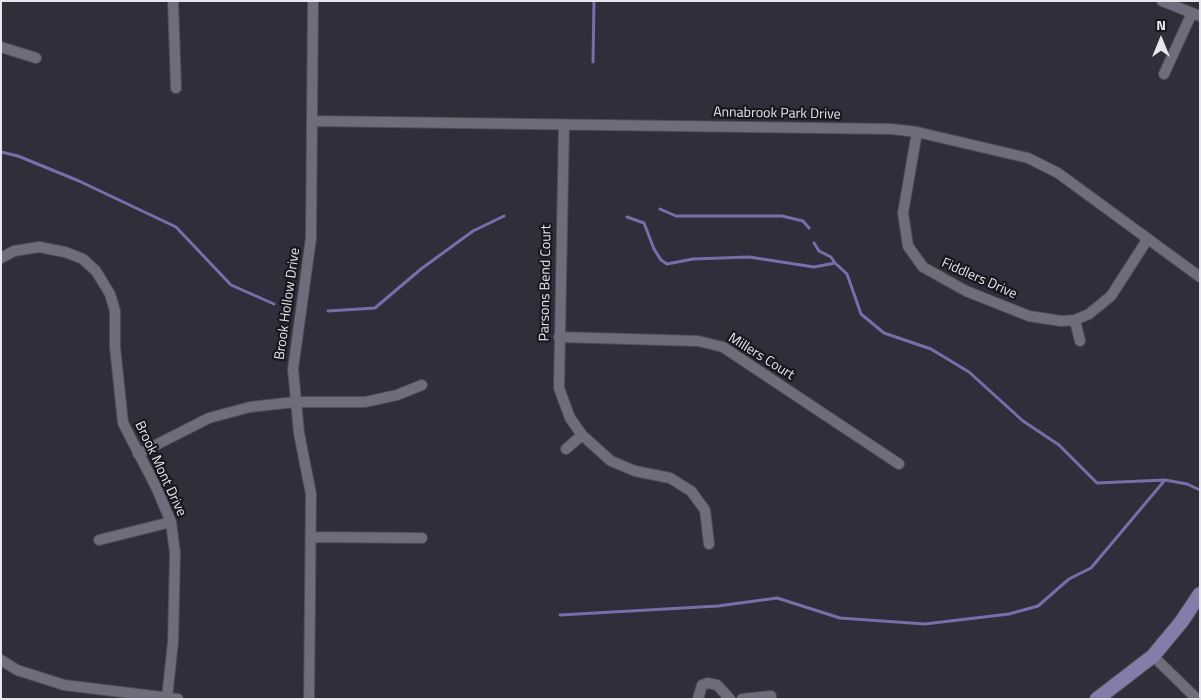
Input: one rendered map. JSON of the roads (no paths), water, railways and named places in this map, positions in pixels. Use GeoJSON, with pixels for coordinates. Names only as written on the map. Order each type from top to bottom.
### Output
{"type":"FeatureCollection","features":[{"type":"Feature","properties":{"kind":"main road"},"geometry":{"type":"LineString","coordinates":[[1098,699],[1153,656],[1182,622],[1200,594]]}},
{"type":"Feature","properties":{"kind":"street"},"geometry":{"type":"LineString","coordinates":[[173,1],[176,88]]}},
{"type":"Feature","properties":{"kind":"street","name":"Brook Hollow Drive"},"geometry":{"type":"LineString","coordinates":[[309,699],[311,494],[295,402],[293,369],[311,238],[313,1]]}},
{"type":"Feature","properties":{"kind":"street"},"geometry":{"type":"LineString","coordinates":[[1162,1],[1196,14],[1164,74]]}},
{"type":"Feature","properties":{"kind":"street"},"geometry":{"type":"LineString","coordinates":[[1,47],[36,58]]}},
{"type":"Feature","properties":{"kind":"street","name":"Annabrook Park Drive"},"geometry":{"type":"LineString","coordinates":[[312,121],[892,129],[917,132],[1028,158],[1058,173],[1200,277]]}},
{"type":"Feature","properties":{"kind":"street","name":"Parsons Bend Court"},"geometry":{"type":"LineString","coordinates":[[564,125],[559,388],[570,418],[582,435],[611,461],[635,471],[670,478],[691,491],[705,510],[709,544]]}},
{"type":"Feature","properties":{"kind":"street","name":"Fiddlers Drive"},"geometry":{"type":"LineString","coordinates":[[917,132],[903,213],[908,246],[923,267],[966,290],[1030,316],[1061,321],[1075,320]]}},
{"type":"Feature","properties":{"kind":"street"},"geometry":{"type":"LineString","coordinates":[[1080,341],[1075,320],[1089,314],[1111,296],[1147,240]]}},
{"type":"Feature","properties":{"kind":"street","name":"Brook Mont Drive"},"geometry":{"type":"LineString","coordinates":[[1,258],[14,251],[39,247],[65,252],[84,259],[96,271],[110,294],[115,311],[115,347],[123,423],[156,487],[171,522],[175,553],[172,642],[167,698]]}},
{"type":"Feature","properties":{"kind":"street","name":"Millers Court"},"geometry":{"type":"LineString","coordinates":[[559,337],[698,341],[723,347],[898,464]]}},
{"type":"Feature","properties":{"kind":"street"},"geometry":{"type":"LineString","coordinates":[[138,454],[209,418],[250,407],[295,402],[365,402],[397,395],[422,385]]}},
{"type":"Feature","properties":{"kind":"street"},"geometry":{"type":"LineString","coordinates":[[566,449],[582,435]]}},
{"type":"Feature","properties":{"kind":"street"},"geometry":{"type":"LineString","coordinates":[[99,540],[171,522]]}},
{"type":"Feature","properties":{"kind":"street"},"geometry":{"type":"LineString","coordinates":[[312,537],[422,538]]}},
{"type":"Feature","properties":{"kind":"street"},"geometry":{"type":"LineString","coordinates":[[1153,656],[1197,699]]}},
{"type":"Feature","properties":{"kind":"street"},"geometry":{"type":"LineString","coordinates":[[1,660],[17,670],[64,685],[178,699]]}},
{"type":"Feature","properties":{"kind":"street"},"geometry":{"type":"LineString","coordinates":[[698,699],[702,685],[708,683],[716,685],[730,699]]}},
{"type":"Feature","properties":{"kind":"street"},"geometry":{"type":"LineString","coordinates":[[742,699],[771,696]]}},
{"type":"Feature","properties":{"kind":"waterway"},"geometry":{"type":"LineString","coordinates":[[593,62],[594,1]]}},
{"type":"Feature","properties":{"kind":"waterway"},"geometry":{"type":"LineString","coordinates":[[1,152],[18,156],[79,181],[176,227],[231,285],[274,304]]}},
{"type":"Feature","properties":{"kind":"waterway"},"geometry":{"type":"LineString","coordinates":[[660,209],[676,216],[782,216],[803,221],[809,228]]}},
{"type":"Feature","properties":{"kind":"waterway"},"geometry":{"type":"LineString","coordinates":[[328,311],[375,308],[421,269],[473,231],[504,216]]}},
{"type":"Feature","properties":{"kind":"waterway"},"geometry":{"type":"LineString","coordinates":[[627,217],[644,223],[654,249],[661,260],[667,264],[693,259],[749,257],[814,267],[835,263],[847,274],[861,314],[884,333],[931,349],[969,372],[1023,421],[1059,445],[1097,483],[1165,480],[1187,484],[1200,490]]}},
{"type":"Feature","properties":{"kind":"waterway"},"geometry":{"type":"LineString","coordinates":[[814,243],[819,251],[831,257],[835,263]]}},
{"type":"Feature","properties":{"kind":"waterway"},"geometry":{"type":"LineString","coordinates":[[560,615],[718,606],[777,598],[840,618],[925,624],[1009,614],[1038,606],[1069,579],[1091,568],[1165,480]]}}]}
